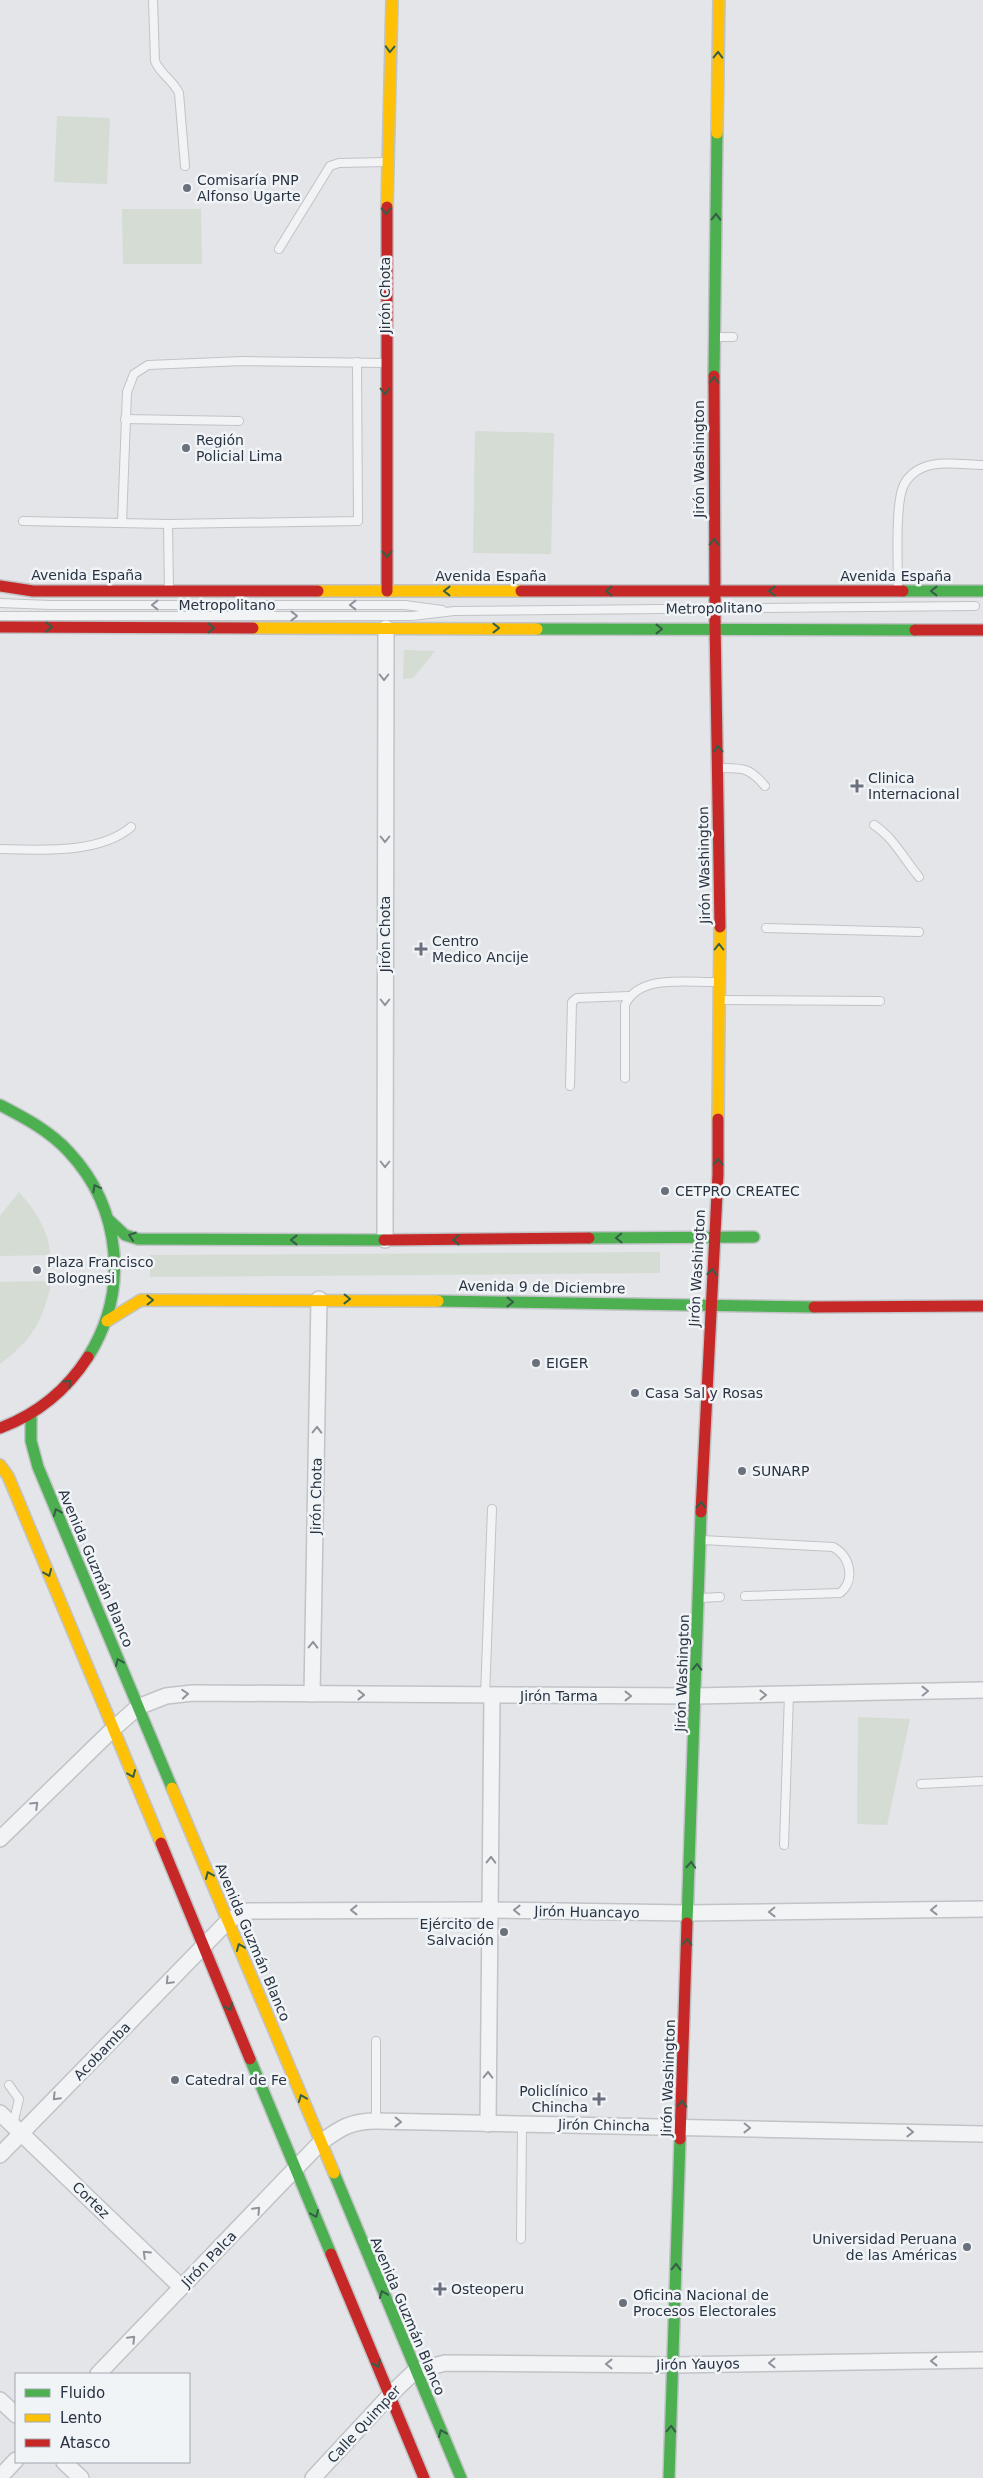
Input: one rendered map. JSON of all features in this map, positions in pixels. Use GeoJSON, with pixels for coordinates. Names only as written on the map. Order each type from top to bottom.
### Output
{"type":"FeatureCollection","features":[{"type":"Feature","properties":{"kind":"street","name":"Jirón Chota"},"geometry":{"type":"LineString","coordinates":[[387,591],[386,162],[392,0]]}},
{"type":"Feature","properties":{"kind":"street","name":"Jirón Washington"},"geometry":{"type":"LineString","coordinates":[[669,2478],[700,1539],[710,1305],[718,1174],[718,768],[714,596],[714,337],[719,0]]}},
{"type":"Feature","properties":{"kind":"street","name":"Avenida España"},"geometry":{"type":"LineString","coordinates":[[0,586],[33,590],[387,591],[714,596],[898,591],[983,591]]}},
{"type":"Feature","properties":{"kind":"street"},"geometry":{"type":"LineString","coordinates":[[0,627],[386,628],[715,625],[983,630]]}},
{"type":"Feature","properties":{"kind":"street","name":"Jirón Chota"},"geometry":{"type":"LineString","coordinates":[[385,1240],[386,628]]}},
{"type":"Feature","properties":{"kind":"street"},"geometry":{"type":"LineString","coordinates":[[0,1105],[39,1124],[75,1156],[93,1183],[109,1220],[114,1245],[115,1270],[113,1296],[107,1320],[85,1364],[51,1400],[31,1414],[0,1428]]}},
{"type":"Feature","properties":{"kind":"street"},"geometry":{"type":"LineString","coordinates":[[109,1220],[125,1235],[138,1239],[385,1240],[754,1237]]}},
{"type":"Feature","properties":{"kind":"street","name":"Jirón Chota"},"geometry":{"type":"LineString","coordinates":[[312,1694],[319,1299]]}},
{"type":"Feature","properties":{"kind":"street","name":"Avenida 9 de Diciembre"},"geometry":{"type":"LineString","coordinates":[[107,1320],[141,1300],[319,1299],[710,1305],[983,1306]]}},
{"type":"Feature","properties":{"kind":"street","name":"Avenida Guzmán Blanco"},"geometry":{"type":"LineString","coordinates":[[31,1414],[29,1434],[32,1451],[461,2478]]}},
{"type":"Feature","properties":{"kind":"street"},"geometry":{"type":"LineString","coordinates":[[0,1465],[8,1476],[424,2478]]}},
{"type":"Feature","properties":{"kind":"street","name":"Jirón Tarma"},"geometry":{"type":"LineString","coordinates":[[2,1833],[138,1707],[166,1696],[193,1693],[696,1696],[983,1690]]}},
{"type":"Feature","properties":{"kind":"street"},"geometry":{"type":"LineString","coordinates":[[488,2124],[489,1696]]}},
{"type":"Feature","properties":{"kind":"street","name":"Jirón Huancayo"},"geometry":{"type":"LineString","coordinates":[[203,1946],[228,1920],[248,1911],[490,1910],[688,1913],[983,1909]]}},
{"type":"Feature","properties":{"kind":"street","name":"Acobamba"},"geometry":{"type":"LineString","coordinates":[[0,2155],[17,2129],[203,1946]]}},
{"type":"Feature","properties":{"kind":"street","name":"Cortez"},"geometry":{"type":"LineString","coordinates":[[0,2113],[181,2287]]}},
{"type":"Feature","properties":{"kind":"street","name":"Jirón Chincha"},"geometry":{"type":"LineString","coordinates":[[320,2143],[341,2126],[364,2121],[983,2134]]}},
{"type":"Feature","properties":{"kind":"street","name":"Jirón Palca"},"geometry":{"type":"LineString","coordinates":[[99,2373],[320,2143]]}},
{"type":"Feature","properties":{"kind":"street","name":"Jirón Yauyos"},"geometry":{"type":"LineString","coordinates":[[415,2371],[445,2363],[673,2365],[983,2360]]}},
{"type":"Feature","properties":{"kind":"street","name":"Calle Quimper"},"geometry":{"type":"LineString","coordinates":[[313,2478],[390,2395],[415,2371]]}},
{"type":"Feature","properties":{"kind":"street"},"geometry":{"type":"LineString","coordinates":[[0,2400],[15,2414]]}},
{"type":"Feature","properties":{"kind":"street"},"geometry":{"type":"LineString","coordinates":[[0,2477],[15,2461]]}},
{"type":"Feature","properties":{"kind":"street"},"geometry":{"type":"LineString","coordinates":[[65,2463],[81,2478]]}},
{"type":"Feature","properties":{"kind":"lane"},"geometry":{"type":"LineString","coordinates":[[153,0],[155,61],[158,68],[176,86],[179,93],[185,166]]}},
{"type":"Feature","properties":{"kind":"lane"},"geometry":{"type":"LineString","coordinates":[[279,249],[330,166],[339,163],[386,162]]}},
{"type":"Feature","properties":{"kind":"lane"},"geometry":{"type":"LineString","coordinates":[[714,337],[733,337]]}},
{"type":"Feature","properties":{"kind":"lane"},"geometry":{"type":"LineString","coordinates":[[122,523],[127,392],[134,374],[148,365],[243,361],[385,363]]}},
{"type":"Feature","properties":{"kind":"lane"},"geometry":{"type":"LineString","coordinates":[[23,521],[168,524],[358,521],[357,362]]}},
{"type":"Feature","properties":{"kind":"lane"},"geometry":{"type":"LineString","coordinates":[[125,419],[239,421]]}},
{"type":"Feature","properties":{"kind":"lane"},"geometry":{"type":"LineString","coordinates":[[898,591],[900,502],[903,487],[909,477],[922,468],[938,465],[983,466]]}},
{"type":"Feature","properties":{"kind":"lane"},"geometry":{"type":"LineString","coordinates":[[168,524],[169,591]]}},
{"type":"Feature","properties":{"kind":"lane","name":"Metropolitano"},"geometry":{"type":"LineString","coordinates":[[0,603],[43,605],[405,605],[454,611]]}},
{"type":"Feature","properties":{"kind":"lane","name":"Metropolitano"},"geometry":{"type":"LineString","coordinates":[[0,616],[412,616],[454,611],[975,606]]}},
{"type":"Feature","properties":{"kind":"lane"},"geometry":{"type":"LineString","coordinates":[[718,768],[744,768],[754,772],[765,786]]}},
{"type":"Feature","properties":{"kind":"lane"},"geometry":{"type":"LineString","coordinates":[[874,825],[886,833],[901,856],[919,877]]}},
{"type":"Feature","properties":{"kind":"lane"},"geometry":{"type":"LineString","coordinates":[[0,849],[94,846],[120,837],[131,827]]}},
{"type":"Feature","properties":{"kind":"lane"},"geometry":{"type":"LineString","coordinates":[[766,928],[919,932]]}},
{"type":"Feature","properties":{"kind":"lane"},"geometry":{"type":"LineString","coordinates":[[570,1086],[572,1002],[577,998],[629,996],[651,984],[719,982]]}},
{"type":"Feature","properties":{"kind":"lane"},"geometry":{"type":"LineString","coordinates":[[625,1078],[625,1005],[629,996]]}},
{"type":"Feature","properties":{"kind":"lane"},"geometry":{"type":"LineString","coordinates":[[719,1000],[880,1002]]}},
{"type":"Feature","properties":{"kind":"lane"},"geometry":{"type":"LineString","coordinates":[[489,1696],[492,1509]]}},
{"type":"Feature","properties":{"kind":"lane"},"geometry":{"type":"LineString","coordinates":[[700,1539],[833,1547],[845,1555],[848,1562],[849,1578],[847,1586],[840,1593],[745,1596]]}},
{"type":"Feature","properties":{"kind":"lane"},"geometry":{"type":"LineString","coordinates":[[699,1598],[720,1597]]}},
{"type":"Feature","properties":{"kind":"lane"},"geometry":{"type":"LineString","coordinates":[[784,1845],[789,1694]]}},
{"type":"Feature","properties":{"kind":"lane"},"geometry":{"type":"LineString","coordinates":[[921,1784],[983,1781]]}},
{"type":"Feature","properties":{"kind":"lane"},"geometry":{"type":"LineString","coordinates":[[376,2041],[376,2121]]}},
{"type":"Feature","properties":{"kind":"lane"},"geometry":{"type":"LineString","coordinates":[[9,2085],[18,2099],[17,2129]]}},
{"type":"Feature","properties":{"kind":"lane"},"geometry":{"type":"LineString","coordinates":[[521,2239],[522,2124]]}},
{"type":"Feature","properties":{"kind":"shaded area"},"geometry":{"type":"Polygon","coordinates":[[[57,116],[110,118],[107,184],[54,182],[57,116]]]}},
{"type":"Feature","properties":{"kind":"shaded area"},"geometry":{"type":"Polygon","coordinates":[[[122,209],[201,209],[202,264],[123,264],[122,209]]]}},
{"type":"Feature","properties":{"kind":"shaded area"},"geometry":{"type":"Polygon","coordinates":[[[475,431],[554,433],[551,554],[473,553],[475,431]]]}},
{"type":"Feature","properties":{"kind":"shaded area"},"geometry":{"type":"Polygon","coordinates":[[[404,650],[435,651],[413,678],[403,679],[404,650]]]}},
{"type":"Feature","properties":{"kind":"shaded area"},"geometry":{"type":"Polygon","coordinates":[[[19,1192],[44,1229],[50,1255],[0,1256],[0,1216],[19,1192]]]}},
{"type":"Feature","properties":{"kind":"shaded area"},"geometry":{"type":"Polygon","coordinates":[[[660,1252],[660,1273],[150,1277],[150,1255],[660,1252]]]}},
{"type":"Feature","properties":{"kind":"shaded area"},"geometry":{"type":"Polygon","coordinates":[[[52,1281],[44,1308],[35,1328],[21,1346],[0,1364],[0,1282],[52,1281]]]}},
{"type":"Feature","properties":{"kind":"shaded area"},"geometry":{"type":"Polygon","coordinates":[[[858,1717],[910,1719],[887,1825],[857,1824],[858,1717]]]}},
{"type":"Feature","properties":{"kind":"traffic: fast"},"geometry":{"type":"LineString","coordinates":[[714,376],[717,133]]}},
{"type":"Feature","properties":{"kind":"traffic: fast"},"geometry":{"type":"LineString","coordinates":[[903,591],[983,591]]}},
{"type":"Feature","properties":{"kind":"traffic: fast"},"geometry":{"type":"LineString","coordinates":[[537,629],[915,630]]}},
{"type":"Feature","properties":{"kind":"traffic: fast"},"geometry":{"type":"LineString","coordinates":[[0,1105],[37,1126],[62,1144],[87,1175],[100,1199],[109,1225],[114,1252],[114,1279],[110,1306],[101,1332],[88,1357]]}},
{"type":"Feature","properties":{"kind":"traffic: fast"},"geometry":{"type":"LineString","coordinates":[[109,1220],[125,1235],[138,1239],[384,1240]]}},
{"type":"Feature","properties":{"kind":"traffic: fast"},"geometry":{"type":"LineString","coordinates":[[589,1238],[754,1237]]}},
{"type":"Feature","properties":{"kind":"traffic: fast"},"geometry":{"type":"LineString","coordinates":[[438,1301],[814,1307]]}},
{"type":"Feature","properties":{"kind":"traffic: fast"},"geometry":{"type":"LineString","coordinates":[[31,1414],[31,1441],[38,1467],[172,1788]]}},
{"type":"Feature","properties":{"kind":"traffic: fast"},"geometry":{"type":"LineString","coordinates":[[687,1923],[701,1512]]}},
{"type":"Feature","properties":{"kind":"traffic: fast"},"geometry":{"type":"LineString","coordinates":[[250,2059],[331,2254]]}},
{"type":"Feature","properties":{"kind":"traffic: fast"},"geometry":{"type":"LineString","coordinates":[[669,2478],[680,2139]]}},
{"type":"Feature","properties":{"kind":"traffic: fast"},"geometry":{"type":"LineString","coordinates":[[334,2173],[461,2478]]}},
{"type":"Feature","properties":{"kind":"traffic: slow"},"geometry":{"type":"LineString","coordinates":[[387,207],[392,0]]}},
{"type":"Feature","properties":{"kind":"traffic: slow"},"geometry":{"type":"LineString","coordinates":[[717,133],[719,0]]}},
{"type":"Feature","properties":{"kind":"traffic: slow"},"geometry":{"type":"LineString","coordinates":[[318,591],[521,591]]}},
{"type":"Feature","properties":{"kind":"traffic: slow"},"geometry":{"type":"LineString","coordinates":[[253,628],[537,629]]}},
{"type":"Feature","properties":{"kind":"traffic: slow"},"geometry":{"type":"LineString","coordinates":[[718,1119],[720,927]]}},
{"type":"Feature","properties":{"kind":"traffic: slow"},"geometry":{"type":"LineString","coordinates":[[107,1321],[141,1300],[438,1301]]}},
{"type":"Feature","properties":{"kind":"traffic: slow"},"geometry":{"type":"LineString","coordinates":[[0,1465],[8,1476],[161,1843]]}},
{"type":"Feature","properties":{"kind":"traffic: slow"},"geometry":{"type":"LineString","coordinates":[[172,1788],[334,2173]]}},
{"type":"Feature","properties":{"kind":"traffic: jam"},"geometry":{"type":"LineString","coordinates":[[387,207],[387,591]]}},
{"type":"Feature","properties":{"kind":"traffic: jam"},"geometry":{"type":"LineString","coordinates":[[714,376],[715,601]]}},
{"type":"Feature","properties":{"kind":"traffic: jam"},"geometry":{"type":"LineString","coordinates":[[0,586],[33,591],[318,591]]}},
{"type":"Feature","properties":{"kind":"traffic: jam"},"geometry":{"type":"LineString","coordinates":[[521,591],[903,591]]}},
{"type":"Feature","properties":{"kind":"traffic: jam"},"geometry":{"type":"LineString","coordinates":[[715,601],[715,621]]}},
{"type":"Feature","properties":{"kind":"traffic: jam"},"geometry":{"type":"LineString","coordinates":[[715,621],[720,927]]}},
{"type":"Feature","properties":{"kind":"traffic: jam"},"geometry":{"type":"LineString","coordinates":[[0,627],[253,628]]}},
{"type":"Feature","properties":{"kind":"traffic: jam"},"geometry":{"type":"LineString","coordinates":[[915,630],[983,630]]}},
{"type":"Feature","properties":{"kind":"traffic: jam"},"geometry":{"type":"LineString","coordinates":[[701,1512],[718,1174],[718,1119]]}},
{"type":"Feature","properties":{"kind":"traffic: jam"},"geometry":{"type":"LineString","coordinates":[[384,1240],[589,1238]]}},
{"type":"Feature","properties":{"kind":"traffic: jam"},"geometry":{"type":"LineString","coordinates":[[814,1307],[983,1306]]}},
{"type":"Feature","properties":{"kind":"traffic: jam"},"geometry":{"type":"LineString","coordinates":[[0,1428],[27,1416],[50,1400],[61,1391],[88,1357]]}},
{"type":"Feature","properties":{"kind":"traffic: jam"},"geometry":{"type":"LineString","coordinates":[[161,1843],[250,2059]]}},
{"type":"Feature","properties":{"kind":"traffic: jam"},"geometry":{"type":"LineString","coordinates":[[680,2139],[687,1923]]}},
{"type":"Feature","properties":{"kind":"traffic: jam"},"geometry":{"type":"LineString","coordinates":[[331,2254],[424,2478]]}},
{"type":"Feature","properties":{"kind":"place","name":"Comisaría PNP Alfonso Ugarte"},"geometry":{"type":"Point","coordinates":[187,188]}},
{"type":"Feature","properties":{"kind":"place","name":"Región Policial Lima"},"geometry":{"type":"Point","coordinates":[186,448]}},
{"type":"Feature","properties":{"kind":"place","name":"Clinica Internacional"},"geometry":{"type":"Point","coordinates":[857,786]}},
{"type":"Feature","properties":{"kind":"place","name":"Centro Medico Ancije"},"geometry":{"type":"Point","coordinates":[421,949]}},
{"type":"Feature","properties":{"kind":"place","name":"CETPRO CREATEC"},"geometry":{"type":"Point","coordinates":[665,1191]}},
{"type":"Feature","properties":{"kind":"place","name":"Plaza Francisco Bolognesi"},"geometry":{"type":"Point","coordinates":[37,1270]}},
{"type":"Feature","properties":{"kind":"place","name":"EIGER"},"geometry":{"type":"Point","coordinates":[536,1363]}},
{"type":"Feature","properties":{"kind":"place","name":"Casa Sal y Rosas"},"geometry":{"type":"Point","coordinates":[635,1393]}},
{"type":"Feature","properties":{"kind":"place","name":"SUNARP"},"geometry":{"type":"Point","coordinates":[742,1471]}},
{"type":"Feature","properties":{"kind":"place","name":"Ejército de Salvación"},"geometry":{"type":"Point","coordinates":[504,1932]}},
{"type":"Feature","properties":{"kind":"place","name":"Catedral de Fe"},"geometry":{"type":"Point","coordinates":[175,2080]}},
{"type":"Feature","properties":{"kind":"place","name":"Policlínico Chincha"},"geometry":{"type":"Point","coordinates":[599,2099]}},
{"type":"Feature","properties":{"kind":"place","name":"Universidad Peruana de las Américas"},"geometry":{"type":"Point","coordinates":[967,2247]}},
{"type":"Feature","properties":{"kind":"place","name":"Osteoperu"},"geometry":{"type":"Point","coordinates":[440,2289]}},
{"type":"Feature","properties":{"kind":"place","name":"Oficina Nacional de Procesos Electorales"},"geometry":{"type":"Point","coordinates":[623,2303]}}]}
